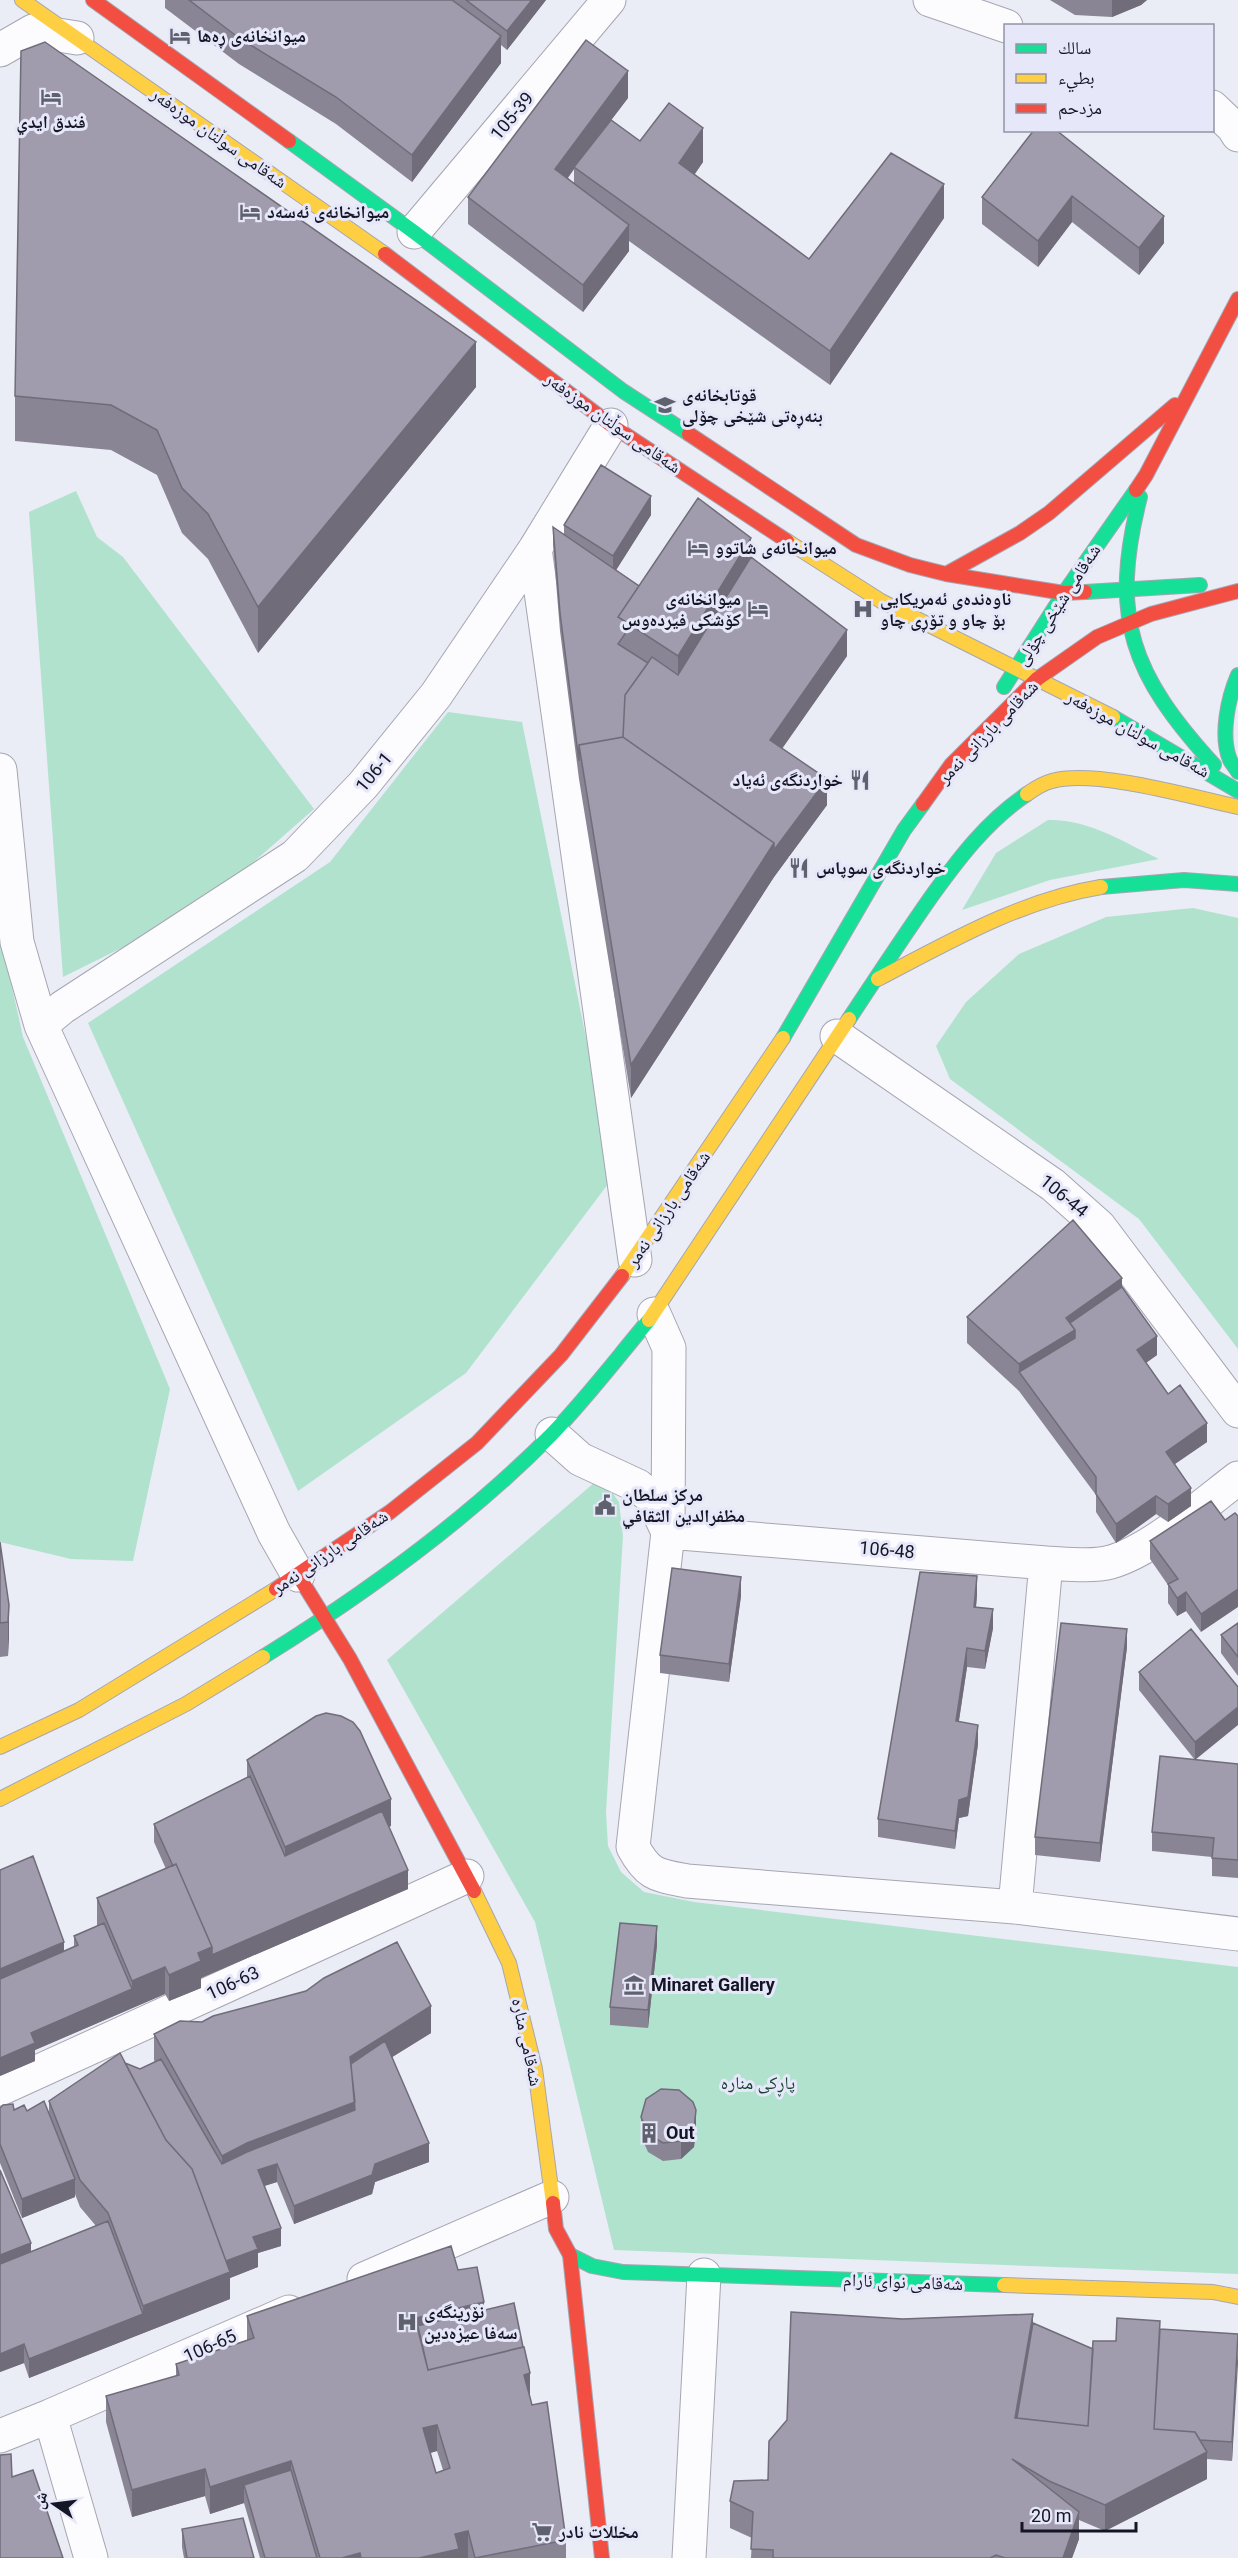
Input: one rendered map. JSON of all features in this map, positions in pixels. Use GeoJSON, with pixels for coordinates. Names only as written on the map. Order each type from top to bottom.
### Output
{"type":"FeatureCollection","features":[{"type":"Feature","properties":{"kind":"main road","name":"شەقامی سوڵتان موزەفەر"},"geometry":{"type":"LineString","coordinates":[[22,0],[389,257],[611,424],[881,601],[1110,716],[1238,790]]}},
{"type":"Feature","properties":{"kind":"main road","name":"شەقامی سوڵتان موزەفەر"},"geometry":{"type":"LineString","coordinates":[[93,0],[414,232],[623,391],[840,535],[873,553],[946,574],[1064,593],[1126,591],[1238,582]]}},
{"type":"Feature","properties":{"kind":"main road","name":"شەقامی شێخی چۆلی"},"geometry":{"type":"LineString","coordinates":[[951,765],[1064,593],[1146,475],[1237,300]]}},
{"type":"Feature","properties":{"kind":"main road"},"geometry":{"type":"LineString","coordinates":[[946,574],[1020,533],[1049,513],[1190,392]]}},
{"type":"Feature","properties":{"kind":"main road","name":"شەقامی شێخی چۆلی"},"geometry":{"type":"LineString","coordinates":[[1146,475],[1127,549],[1126,591],[1129,623],[1135,647],[1155,692],[1184,732],[1238,790]]}},
{"type":"Feature","properties":{"kind":"main road","name":"شەقامی بارزانی نەمر"},"geometry":{"type":"LineString","coordinates":[[0,1747],[79,1710],[298,1575],[390,1512],[477,1443],[561,1355],[635,1260],[780,1043],[904,830],[951,765],[1038,679],[1096,637],[1150,614],[1238,591]]}},
{"type":"Feature","properties":{"kind":"main road"},"geometry":{"type":"LineString","coordinates":[[1238,675],[1230,701],[1227,736],[1230,760],[1238,772]]}},
{"type":"Feature","properties":{"kind":"main road"},"geometry":{"type":"LineString","coordinates":[[0,1799],[186,1704],[324,1619],[456,1522],[552,1434],[654,1314],[837,1036],[939,887],[986,827],[1012,804],[1030,791],[1052,781],[1082,778],[1137,785],[1238,807]]}},
{"type":"Feature","properties":{"kind":"main road"},"geometry":{"type":"LineString","coordinates":[[876,980],[973,929],[1029,906],[1083,890],[1169,880],[1203,880],[1238,884]]}},
{"type":"Feature","properties":{"kind":"main road","name":"شەقامی منارە"},"geometry":{"type":"LineString","coordinates":[[298,1575],[350,1659],[467,1876],[509,1963],[535,2069],[556,2229],[570,2255],[603,2558]]}},
{"type":"Feature","properties":{"kind":"main road","name":"شەقامی نوای ئارام"},"geometry":{"type":"LineString","coordinates":[[570,2255],[591,2266],[623,2272],[1213,2292],[1238,2297]]}},
{"type":"Feature","properties":{"kind":"street","name":"105-39"},"geometry":{"type":"LineString","coordinates":[[414,232],[609,0]]}},
{"type":"Feature","properties":{"kind":"street"},"geometry":{"type":"LineString","coordinates":[[930,0],[1004,26]]}},
{"type":"Feature","properties":{"kind":"street"},"geometry":{"type":"LineString","coordinates":[[0,50],[33,31],[77,38]]}},
{"type":"Feature","properties":{"kind":"street"},"geometry":{"type":"LineString","coordinates":[[1214,108],[1238,135]]}},
{"type":"Feature","properties":{"kind":"street","name":"106-1"},"geometry":{"type":"LineString","coordinates":[[40,1025],[63,1006],[295,856],[363,786],[436,695],[535,549],[611,424]]}},
{"type":"Feature","properties":{"kind":"street"},"geometry":{"type":"LineString","coordinates":[[535,549],[635,1260]]}},
{"type":"Feature","properties":{"kind":"street"},"geometry":{"type":"LineString","coordinates":[[0,770],[17,942],[40,1025],[274,1533],[298,1575]]}},
{"type":"Feature","properties":{"kind":"street","name":"106-44"},"geometry":{"type":"LineString","coordinates":[[837,1036],[1053,1185],[1099,1226],[1238,1411]]}},
{"type":"Feature","properties":{"kind":"street"},"geometry":{"type":"LineString","coordinates":[[654,1314],[669,1348],[668,1532],[633,1847],[643,1867],[662,1876],[687,1881],[1015,1907],[1238,1934]]}},
{"type":"Feature","properties":{"kind":"street"},"geometry":{"type":"LineString","coordinates":[[552,1434],[580,1459],[638,1486],[652,1498],[668,1532]]}},
{"type":"Feature","properties":{"kind":"street","name":"106-48"},"geometry":{"type":"LineString","coordinates":[[668,1532],[1046,1563],[1077,1565],[1111,1562],[1137,1550],[1182,1522],[1238,1478]]}},
{"type":"Feature","properties":{"kind":"street"},"geometry":{"type":"LineString","coordinates":[[1015,1907],[1046,1563]]}},
{"type":"Feature","properties":{"kind":"street","name":"106-63"},"geometry":{"type":"LineString","coordinates":[[0,2089],[467,1876]]}},
{"type":"Feature","properties":{"kind":"street","name":"106-65"},"geometry":{"type":"LineString","coordinates":[[0,2436],[552,2197]]}},
{"type":"Feature","properties":{"kind":"street"},"geometry":{"type":"LineString","coordinates":[[689,2558],[704,2275]]}},
{"type":"Feature","properties":{"kind":"street"},"geometry":{"type":"LineString","coordinates":[[50,2416],[91,2558]]}},
{"type":"Feature","properties":{"kind":"green space"},"geometry":{"type":"Polygon","coordinates":[[[76,491],[97,537],[123,557],[314,809],[200,909],[63,977],[29,512],[76,491]]]}},
{"type":"Feature","properties":{"kind":"green space"},"geometry":{"type":"Polygon","coordinates":[[[448,712],[522,722],[614,1176],[466,1373],[298,1491],[88,1023],[330,862],[448,712]]]}},
{"type":"Feature","properties":{"kind":"green space"},"geometry":{"type":"Polygon","coordinates":[[[1048,820],[1092,827],[1159,859],[1050,880],[962,910],[996,853],[1048,820]]]}},
{"type":"Feature","properties":{"kind":"green space"},"geometry":{"type":"Polygon","coordinates":[[[1193,908],[1238,918],[1238,1349],[1139,1219],[950,1079],[936,1046],[966,1002],[1019,954],[1106,917],[1193,908]]]}},
{"type":"Feature","properties":{"kind":"green space"},"geometry":{"type":"Polygon","coordinates":[[[0,933],[23,1037],[170,1389],[133,1561],[71,1559],[0,1542],[0,933]]]}},
{"type":"Feature","properties":{"kind":"green space","name":"پاڕکی منارە"},"geometry":{"type":"Polygon","coordinates":[[[601,1477],[619,1502],[623,1536],[606,1812],[608,1846],[621,1872],[644,1892],[694,1902],[1238,1967],[1238,2274],[614,2250],[535,1922],[387,1660],[601,1477]]]}},
{"type":"Feature","properties":{"kind":"building"},"geometry":{"type":"Polygon","coordinates":[[[189,0],[452,0],[501,36],[412,155],[336,97],[239,38],[189,0]]]}},
{"type":"Feature","properties":{"kind":"building"},"geometry":{"type":"Polygon","coordinates":[[[466,0],[532,0],[507,31],[466,0]]]}},
{"type":"Feature","properties":{"kind":"building"},"geometry":{"type":"Polygon","coordinates":[[[586,40],[628,71],[555,169],[629,225],[583,285],[468,197],[586,40]]]}},
{"type":"Feature","properties":{"kind":"building"},"geometry":{"type":"Polygon","coordinates":[[[45,42],[476,342],[258,607],[208,514],[182,488],[157,430],[111,405],[15,396],[21,51],[45,42]]]}},
{"type":"Feature","properties":{"kind":"building"},"geometry":{"type":"Polygon","coordinates":[[[669,103],[703,128],[679,163],[809,259],[891,153],[944,184],[830,351],[574,167],[611,120],[640,141],[669,103]]]}},
{"type":"Feature","properties":{"kind":"building"},"geometry":{"type":"Polygon","coordinates":[[[1032,132],[1059,132],[1164,216],[1139,248],[1072,196],[1038,241],[982,197],[1032,132]]]}},
{"type":"Feature","properties":{"kind":"building"},"geometry":{"type":"Polygon","coordinates":[[[601,465],[651,496],[613,556],[564,525],[601,465]]]}},
{"type":"Feature","properties":{"kind":"building"},"geometry":{"type":"Polygon","coordinates":[[[698,498],[751,538],[678,656],[618,617],[698,498]]]}},
{"type":"Feature","properties":{"kind":"building"},"geometry":{"type":"Polygon","coordinates":[[[553,527],[639,586],[618,617],[631,625],[618,644],[648,663],[625,695],[623,737],[579,745],[579,761],[560,613],[553,527]]]}},
{"type":"Feature","properties":{"kind":"building"},"geometry":{"type":"Polygon","coordinates":[[[751,557],[847,630],[770,740],[827,779],[774,850],[774,843],[623,737],[625,695],[652,657],[678,675],[751,557]]]}},
{"type":"Feature","properties":{"kind":"building"},"geometry":{"type":"Polygon","coordinates":[[[623,737],[774,843],[631,1065],[579,745],[623,737]]]}},
{"type":"Feature","properties":{"kind":"building"},"geometry":{"type":"Polygon","coordinates":[[[1073,1220],[1122,1278],[1066,1318],[1075,1330],[1019,1364],[967,1317],[1073,1220]]]}},
{"type":"Feature","properties":{"kind":"building"},"geometry":{"type":"Polygon","coordinates":[[[1122,1287],[1157,1336],[1137,1350],[1168,1394],[1180,1385],[1207,1423],[1166,1452],[1191,1488],[1168,1504],[1156,1496],[1116,1524],[1096,1494],[1096,1477],[1019,1372],[1075,1338],[1075,1330],[1070,1323],[1122,1287]]]}},
{"type":"Feature","properties":{"kind":"building"},"geometry":{"type":"Polygon","coordinates":[[[1211,1501],[1225,1520],[1235,1513],[1238,1516],[1238,1589],[1201,1614],[1186,1592],[1177,1598],[1168,1584],[1178,1579],[1150,1541],[1211,1501]]]}},
{"type":"Feature","properties":{"kind":"building"},"geometry":{"type":"Polygon","coordinates":[[[0,1542],[9,1605],[8,1622],[0,1623],[0,1542]]]}},
{"type":"Feature","properties":{"kind":"building"},"geometry":{"type":"Polygon","coordinates":[[[672,1568],[741,1577],[729,1664],[660,1655],[672,1568]]]}},
{"type":"Feature","properties":{"kind":"building"},"geometry":{"type":"Polygon","coordinates":[[[920,1572],[977,1576],[974,1607],[993,1609],[985,1651],[967,1648],[956,1721],[978,1725],[968,1797],[959,1800],[955,1831],[878,1819],[920,1572]]]}},
{"type":"Feature","properties":{"kind":"building"},"geometry":{"type":"Polygon","coordinates":[[[1061,1623],[1127,1629],[1100,1843],[1035,1837],[1061,1623]]]}},
{"type":"Feature","properties":{"kind":"building"},"geometry":{"type":"Polygon","coordinates":[[[1238,1623],[1238,1657],[1221,1635],[1238,1623]]]}},
{"type":"Feature","properties":{"kind":"building"},"geometry":{"type":"Polygon","coordinates":[[[1191,1629],[1238,1687],[1238,1707],[1195,1742],[1139,1672],[1191,1629]]]}},
{"type":"Feature","properties":{"kind":"building"},"geometry":{"type":"Polygon","coordinates":[[[326,1713],[341,1716],[353,1722],[360,1731],[391,1799],[285,1847],[247,1760],[316,1716],[326,1713]]]}},
{"type":"Feature","properties":{"kind":"building"},"geometry":{"type":"Polygon","coordinates":[[[1160,1756],[1238,1764],[1238,1860],[1212,1858],[1214,1838],[1152,1832],[1160,1756]]]}},
{"type":"Feature","properties":{"kind":"building"},"geometry":{"type":"Polygon","coordinates":[[[250,1776],[285,1856],[382,1811],[408,1870],[212,1955],[212,1947],[176,1864],[173,1866],[154,1824],[250,1776]]]}},
{"type":"Feature","properties":{"kind":"building"},"geometry":{"type":"Polygon","coordinates":[[[33,1856],[64,1942],[0,1969],[0,1870],[33,1856]]]}},
{"type":"Feature","properties":{"kind":"building"},"geometry":{"type":"Polygon","coordinates":[[[176,1864],[212,1947],[198,1953],[201,1961],[169,1975],[165,1967],[132,1981],[97,1898],[176,1864]]]}},
{"type":"Feature","properties":{"kind":"building"},"geometry":{"type":"Polygon","coordinates":[[[104,1923],[132,1989],[31,2033],[35,2043],[0,2058],[0,1979],[78,1945],[74,1936],[104,1923]]]}},
{"type":"Feature","properties":{"kind":"building","name":"Minaret Gallery"},"geometry":{"type":"Polygon","coordinates":[[[620,1923],[657,1926],[648,2010],[610,2007],[620,1923]]]}},
{"type":"Feature","properties":{"kind":"building"},"geometry":{"type":"Polygon","coordinates":[[[397,1942],[431,2006],[350,2057],[355,2102],[247,2143],[222,2156],[154,2034],[180,2021],[202,2022],[213,2016],[306,1991],[324,1978],[397,1942]]]}},
{"type":"Feature","properties":{"kind":"building"},"geometry":{"type":"Polygon","coordinates":[[[385,2041],[429,2143],[375,2164],[372,2175],[294,2206],[277,2164],[258,2170],[281,2228],[253,2237],[258,2249],[226,2261],[192,2169],[166,2140],[125,2063],[140,2069],[161,2059],[222,2164],[355,2110],[351,2064],[385,2041]]]}},
{"type":"Feature","properties":{"kind":"building"},"geometry":{"type":"Polygon","coordinates":[[[120,2053],[166,2140],[192,2169],[230,2272],[143,2306],[108,2213],[80,2180],[49,2101],[120,2053]]]}},
{"type":"Feature","properties":{"kind":"building"},"geometry":{"type":"Polygon","coordinates":[[[661,2089],[679,2090],[693,2102],[696,2110],[694,2128],[681,2141],[663,2143],[648,2134],[641,2117],[646,2099],[661,2089]]]}},
{"type":"Feature","properties":{"kind":"building"},"geometry":{"type":"Polygon","coordinates":[[[44,2101],[75,2179],[22,2199],[0,2144],[0,2108],[3,2105],[13,2104],[14,2110],[24,2105],[27,2111],[44,2101]]]}},
{"type":"Feature","properties":{"kind":"building"},"geometry":{"type":"Polygon","coordinates":[[[0,2170],[31,2243],[0,2255],[0,2170]]]}},
{"type":"Feature","properties":{"kind":"building"},"geometry":{"type":"Polygon","coordinates":[[[108,2221],[143,2314],[29,2359],[24,2344],[0,2354],[0,2264],[108,2221]]]}},
{"type":"Feature","properties":{"kind":"building"},"geometry":{"type":"Polygon","coordinates":[[[451,2246],[458,2270],[477,2267],[484,2302],[416,2318],[428,2370],[524,2347],[530,2373],[524,2375],[532,2405],[547,2402],[566,2540],[475,2558],[468,2531],[455,2534],[459,2549],[419,2558],[361,2558],[360,2553],[342,2558],[320,2558],[291,2461],[210,2487],[205,2469],[132,2490],[106,2396],[179,2375],[176,2364],[254,2338],[247,2316],[451,2246]],[[437,2425],[423,2428],[436,2473],[450,2468],[437,2425]]]}},
{"type":"Feature","properties":{"kind":"building"},"geometry":{"type":"Polygon","coordinates":[[[514,2303],[523,2347],[428,2370],[417,2326],[514,2303]]]}},
{"type":"Feature","properties":{"kind":"building"},"geometry":{"type":"Polygon","coordinates":[[[791,2312],[903,2319],[1033,2314],[1015,2418],[1088,2426],[1093,2341],[1116,2341],[1117,2318],[1160,2321],[1154,2429],[1195,2432],[1207,2452],[1105,2505],[1049,2481],[1012,2459],[1079,2512],[1063,2558],[1005,2558],[996,2555],[990,2558],[773,2558],[773,2550],[751,2549],[753,2512],[730,2501],[734,2481],[768,2480],[769,2441],[787,2420],[791,2312]]]}},
{"type":"Feature","properties":{"kind":"building"},"geometry":{"type":"Polygon","coordinates":[[[1033,2323],[1093,2349],[1088,2426],[1017,2418],[1033,2323]]]}},
{"type":"Feature","properties":{"kind":"building"},"geometry":{"type":"Polygon","coordinates":[[[1160,2329],[1238,2334],[1232,2442],[1200,2440],[1195,2432],[1154,2429],[1160,2329]]]}},
{"type":"Feature","properties":{"kind":"building"},"geometry":{"type":"Polygon","coordinates":[[[11,2454],[12,2477],[33,2470],[63,2558],[0,2558],[0,2455],[11,2454]]]}},
{"type":"Feature","properties":{"kind":"building"},"geometry":{"type":"Polygon","coordinates":[[[291,2470],[317,2558],[265,2558],[244,2485],[291,2470]]]}},
{"type":"Feature","properties":{"kind":"building"},"geometry":{"type":"Polygon","coordinates":[[[243,2518],[254,2558],[187,2558],[182,2529],[243,2518]]]}},
{"type":"Feature","properties":{"kind":"traffic: fast"},"geometry":{"type":"LineString","coordinates":[[289,141],[414,232],[623,391],[689,434]]}},
{"type":"Feature","properties":{"kind":"traffic: fast"},"geometry":{"type":"LineString","coordinates":[[1004,687],[1064,593],[1136,490]]}},
{"type":"Feature","properties":{"kind":"traffic: fast"},"geometry":{"type":"LineString","coordinates":[[1140,497],[1131,540],[1127,577],[1128,611],[1135,643],[1146,673],[1163,702],[1214,765]]}},
{"type":"Feature","properties":{"kind":"traffic: fast"},"geometry":{"type":"LineString","coordinates":[[1085,592],[1200,585]]}},
{"type":"Feature","properties":{"kind":"traffic: fast"},"geometry":{"type":"LineString","coordinates":[[1238,675],[1226,717],[1227,750],[1238,772]]}},
{"type":"Feature","properties":{"kind":"traffic: fast"},"geometry":{"type":"LineString","coordinates":[[1113,717],[1238,791]]}},
{"type":"Feature","properties":{"kind":"traffic: fast"},"geometry":{"type":"LineString","coordinates":[[849,1019],[963,854],[986,828],[1027,794]]}},
{"type":"Feature","properties":{"kind":"traffic: fast"},"geometry":{"type":"LineString","coordinates":[[783,1038],[904,830],[923,804]]}},
{"type":"Feature","properties":{"kind":"traffic: fast"},"geometry":{"type":"LineString","coordinates":[[1101,887],[1184,880],[1238,884]]}},
{"type":"Feature","properties":{"kind":"traffic: fast"},"geometry":{"type":"LineString","coordinates":[[263,1657],[377,1581],[485,1497],[564,1421],[649,1320]]}},
{"type":"Feature","properties":{"kind":"traffic: fast"},"geometry":{"type":"LineString","coordinates":[[570,2255],[592,2266],[623,2272],[1004,2285]]}},
{"type":"Feature","properties":{"kind":"traffic: slow"},"geometry":{"type":"LineString","coordinates":[[22,0],[385,254]]}},
{"type":"Feature","properties":{"kind":"traffic: slow"},"geometry":{"type":"LineString","coordinates":[[787,541],[881,601],[1113,717]]}},
{"type":"Feature","properties":{"kind":"traffic: slow"},"geometry":{"type":"LineString","coordinates":[[1027,794],[1052,781],[1070,778],[1093,779],[1118,781],[1170,791],[1238,807]]}},
{"type":"Feature","properties":{"kind":"traffic: slow"},"geometry":{"type":"LineString","coordinates":[[878,979],[959,937],[1014,912],[1071,893],[1101,887]]}},
{"type":"Feature","properties":{"kind":"traffic: slow"},"geometry":{"type":"LineString","coordinates":[[649,1320],[849,1019]]}},
{"type":"Feature","properties":{"kind":"traffic: slow"},"geometry":{"type":"LineString","coordinates":[[622,1276],[783,1038]]}},
{"type":"Feature","properties":{"kind":"traffic: slow"},"geometry":{"type":"LineString","coordinates":[[0,1747],[79,1710],[276,1589]]}},
{"type":"Feature","properties":{"kind":"traffic: slow"},"geometry":{"type":"LineString","coordinates":[[0,1799],[186,1704],[263,1657]]}},
{"type":"Feature","properties":{"kind":"traffic: slow"},"geometry":{"type":"LineString","coordinates":[[474,1891],[509,1963],[535,2069],[553,2203]]}},
{"type":"Feature","properties":{"kind":"traffic: slow"},"geometry":{"type":"LineString","coordinates":[[1004,2285],[1213,2292],[1238,2297]]}},
{"type":"Feature","properties":{"kind":"traffic: jam"},"geometry":{"type":"LineString","coordinates":[[93,0],[289,141]]}},
{"type":"Feature","properties":{"kind":"traffic: jam"},"geometry":{"type":"LineString","coordinates":[[385,254],[611,425],[787,541]]}},
{"type":"Feature","properties":{"kind":"traffic: jam"},"geometry":{"type":"LineString","coordinates":[[1136,490],[1238,299]]}},
{"type":"Feature","properties":{"kind":"traffic: jam"},"geometry":{"type":"LineString","coordinates":[[946,574],[1020,533],[1049,513],[1175,405]]}},
{"type":"Feature","properties":{"kind":"traffic: jam"},"geometry":{"type":"LineString","coordinates":[[689,434],[856,545],[910,565],[946,574],[1064,593],[1085,592]]}},
{"type":"Feature","properties":{"kind":"traffic: jam"},"geometry":{"type":"LineString","coordinates":[[923,804],[951,765],[1037,679],[1097,637],[1151,614],[1238,591]]}},
{"type":"Feature","properties":{"kind":"traffic: jam"},"geometry":{"type":"LineString","coordinates":[[276,1589],[390,1512],[477,1443],[561,1355],[622,1276]]}},
{"type":"Feature","properties":{"kind":"traffic: jam"},"geometry":{"type":"LineString","coordinates":[[298,1575],[350,1659],[474,1891]]}},
{"type":"Feature","properties":{"kind":"traffic: jam"},"geometry":{"type":"LineString","coordinates":[[553,2203],[556,2229],[570,2255],[602,2558]]}},
{"type":"Feature","properties":{"kind":"place","name":"میوانخانەی ڕەها"},"geometry":{"type":"Point","coordinates":[180,36]}},
{"type":"Feature","properties":{"kind":"place","name":"فندق ايدي"},"geometry":{"type":"Point","coordinates":[51,97]}},
{"type":"Feature","properties":{"kind":"place","name":"میوانخانەی ئەسەد"},"geometry":{"type":"Point","coordinates":[250,212]}},
{"type":"Feature","properties":{"kind":"place","name":"قوتابخانەی بنەڕەتی شێخی چۆلی"},"geometry":{"type":"Point","coordinates":[665,405]}},
{"type":"Feature","properties":{"kind":"place","name":"میوانخانەی شاتوو"},"geometry":{"type":"Point","coordinates":[698,548]}},
{"type":"Feature","properties":{"kind":"place","name":"میوانخانەی کۆشکی فیردەوس"},"geometry":{"type":"Point","coordinates":[758,609]}},
{"type":"Feature","properties":{"kind":"place","name":"ناوەندەی ئەمریکایی بۆ چاو و تۆڕی چاو"},"geometry":{"type":"Point","coordinates":[863,609]}},
{"type":"Feature","properties":{"kind":"place","name":"خواردنگەی ئەیاد"},"geometry":{"type":"Point","coordinates":[860,780]}},
{"type":"Feature","properties":{"kind":"place","name":"خواردنگەی سوپاس"},"geometry":{"type":"Point","coordinates":[799,868]}},
{"type":"Feature","properties":{"kind":"place","name":"مركز سلطان مظفرالدين الثقافي"},"geometry":{"type":"Point","coordinates":[605,1505]}},
{"type":"Feature","properties":{"kind":"place","name":"Minaret Gallery"},"geometry":{"type":"Point","coordinates":[634,1985]}},
{"type":"Feature","properties":{"kind":"place","name":"Out"},"geometry":{"type":"Point","coordinates":[649,2133]}},
{"type":"Feature","properties":{"kind":"place","name":"نۆرینگەی سەفا عیزەدین"},"geometry":{"type":"Point","coordinates":[407,2322]}},
{"type":"Feature","properties":{"kind":"place","name":"مخللات نادر"},"geometry":{"type":"Point","coordinates":[542,2532]}}]}
